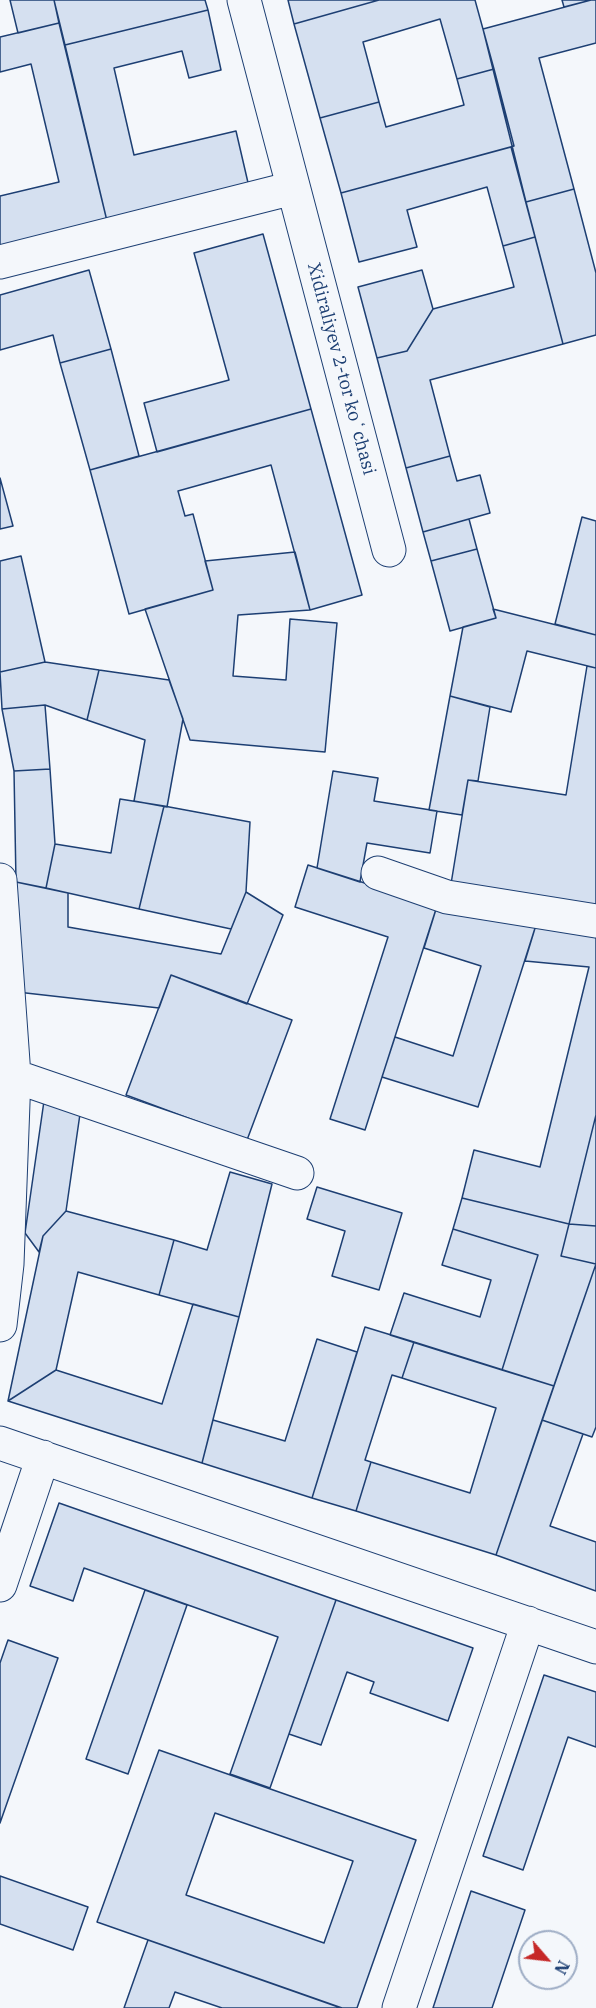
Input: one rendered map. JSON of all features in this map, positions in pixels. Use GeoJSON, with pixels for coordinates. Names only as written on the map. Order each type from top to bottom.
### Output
{"type":"FeatureCollection","features":[{"type":"Feature","properties":{"kind":"street","name":"Xidiraliyev 2-tor koʻchasi"},"geometry":{"type":"LineString","coordinates":[[244,0],[389,550]]}},
{"type":"Feature","properties":{"kind":"street"},"geometry":{"type":"LineString","coordinates":[[0,262],[293,188]]}},
{"type":"Feature","properties":{"kind":"street"},"geometry":{"type":"LineString","coordinates":[[378,873],[447,897],[596,921]]}},
{"type":"Feature","properties":{"kind":"street"},"geometry":{"type":"LineString","coordinates":[[0,880],[14,1076],[8,1264],[0,1325]]}},
{"type":"Feature","properties":{"kind":"street"},"geometry":{"type":"LineString","coordinates":[[14,1076],[297,1173]]}},
{"type":"Feature","properties":{"kind":"street"},"geometry":{"type":"LineString","coordinates":[[0,1443],[596,1647]]}},
{"type":"Feature","properties":{"kind":"street"},"geometry":{"type":"LineString","coordinates":[[0,1585],[43,1457]]}},
{"type":"Feature","properties":{"kind":"street"},"geometry":{"type":"LineString","coordinates":[[399,2008],[528,1623]]}},
{"type":"Feature","properties":{"kind":"building"},"geometry":{"type":"Polygon","coordinates":[[[10,0],[54,0],[59,23],[18,33],[10,0]]]}},
{"type":"Feature","properties":{"kind":"building"},"geometry":{"type":"Polygon","coordinates":[[[54,0],[205,0],[208,10],[65,45],[54,0]]]}},
{"type":"Feature","properties":{"kind":"building"},"geometry":{"type":"Polygon","coordinates":[[[288,0],[379,0],[294,24],[288,0]]]}},
{"type":"Feature","properties":{"kind":"building"},"geometry":{"type":"Polygon","coordinates":[[[379,0],[475,0],[494,69],[457,79],[440,19],[363,42],[379,102],[320,118],[294,24],[379,0]]]}},
{"type":"Feature","properties":{"kind":"building"},"geometry":{"type":"Polygon","coordinates":[[[562,0],[591,0],[564,7],[562,0]]]}},
{"type":"Feature","properties":{"kind":"building"},"geometry":{"type":"Polygon","coordinates":[[[596,0],[596,43],[539,58],[574,189],[526,202],[483,29],[596,0]]]}},
{"type":"Feature","properties":{"kind":"building"},"geometry":{"type":"Polygon","coordinates":[[[208,10],[221,70],[189,78],[182,51],[114,68],[134,155],[236,131],[249,187],[107,221],[65,45],[208,10]]]}},
{"type":"Feature","properties":{"kind":"building"},"geometry":{"type":"Polygon","coordinates":[[[59,23],[107,221],[0,247],[0,196],[59,182],[31,64],[0,72],[0,37],[59,23]]]}},
{"type":"Feature","properties":{"kind":"building"},"geometry":{"type":"Polygon","coordinates":[[[494,69],[514,146],[341,193],[320,118],[379,102],[386,127],[464,105],[457,79],[494,69]]]}},
{"type":"Feature","properties":{"kind":"building"},"geometry":{"type":"Polygon","coordinates":[[[511,147],[535,237],[503,246],[487,187],[407,210],[417,247],[359,262],[341,193],[511,147]]]}},
{"type":"Feature","properties":{"kind":"building"},"geometry":{"type":"Polygon","coordinates":[[[574,189],[596,273],[596,335],[563,344],[526,202],[574,189]]]}},
{"type":"Feature","properties":{"kind":"building"},"geometry":{"type":"Polygon","coordinates":[[[263,234],[311,409],[157,452],[144,403],[229,380],[194,253],[263,234]]]}},
{"type":"Feature","properties":{"kind":"building"},"geometry":{"type":"Polygon","coordinates":[[[535,237],[563,344],[430,380],[450,456],[406,468],[377,358],[407,351],[433,309],[514,287],[503,246],[535,237]]]}},
{"type":"Feature","properties":{"kind":"building"},"geometry":{"type":"Polygon","coordinates":[[[89,270],[111,349],[60,363],[53,335],[0,350],[0,295],[89,270]]]}},
{"type":"Feature","properties":{"kind":"building"},"geometry":{"type":"Polygon","coordinates":[[[422,270],[433,309],[407,351],[377,358],[358,287],[422,270]]]}},
{"type":"Feature","properties":{"kind":"building"},"geometry":{"type":"Polygon","coordinates":[[[111,349],[139,456],[90,470],[60,363],[111,349]]]}},
{"type":"Feature","properties":{"kind":"building"},"geometry":{"type":"Polygon","coordinates":[[[311,409],[362,595],[310,610],[271,465],[178,491],[185,516],[193,514],[213,590],[129,614],[90,470],[311,409]]]}},
{"type":"Feature","properties":{"kind":"building"},"geometry":{"type":"Polygon","coordinates":[[[450,456],[457,481],[480,475],[490,513],[423,532],[406,468],[450,456]]]}},
{"type":"Feature","properties":{"kind":"building"},"geometry":{"type":"Polygon","coordinates":[[[0,478],[13,526],[0,529],[0,478]]]}},
{"type":"Feature","properties":{"kind":"building"},"geometry":{"type":"Polygon","coordinates":[[[582,517],[596,521],[596,635],[555,624],[582,517]]]}},
{"type":"Feature","properties":{"kind":"building"},"geometry":{"type":"Polygon","coordinates":[[[469,519],[477,549],[431,561],[423,532],[469,519]]]}},
{"type":"Feature","properties":{"kind":"building"},"geometry":{"type":"Polygon","coordinates":[[[477,549],[496,618],[450,631],[431,561],[477,549]]]}},
{"type":"Feature","properties":{"kind":"building"},"geometry":{"type":"Polygon","coordinates":[[[295,552],[310,610],[238,615],[233,676],[286,680],[290,619],[337,623],[325,752],[190,740],[145,609],[213,590],[205,561],[295,552]]]}},
{"type":"Feature","properties":{"kind":"building"},"geometry":{"type":"Polygon","coordinates":[[[21,556],[45,662],[0,672],[0,561],[21,556]]]}},
{"type":"Feature","properties":{"kind":"building"},"geometry":{"type":"Polygon","coordinates":[[[493,609],[596,635],[596,668],[527,651],[511,712],[450,696],[463,627],[496,618],[493,609]]]}},
{"type":"Feature","properties":{"kind":"building"},"geometry":{"type":"Polygon","coordinates":[[[45,662],[99,670],[87,720],[45,705],[2,709],[0,672],[45,662]]]}},
{"type":"Feature","properties":{"kind":"building"},"geometry":{"type":"Polygon","coordinates":[[[587,666],[596,668],[596,914],[450,890],[468,780],[566,795],[587,666]]]}},
{"type":"Feature","properties":{"kind":"building"},"geometry":{"type":"Polygon","coordinates":[[[99,670],[169,680],[183,719],[167,807],[134,801],[145,740],[87,720],[99,670]]]}},
{"type":"Feature","properties":{"kind":"building"},"geometry":{"type":"Polygon","coordinates":[[[450,696],[490,707],[478,781],[468,780],[462,815],[429,810],[450,696]]]}},
{"type":"Feature","properties":{"kind":"building"},"geometry":{"type":"Polygon","coordinates":[[[45,705],[50,769],[14,771],[2,709],[45,705]]]}},
{"type":"Feature","properties":{"kind":"building"},"geometry":{"type":"Polygon","coordinates":[[[50,769],[55,844],[46,888],[16,882],[14,771],[50,769]]]}},
{"type":"Feature","properties":{"kind":"building"},"geometry":{"type":"Polygon","coordinates":[[[333,771],[378,778],[374,801],[437,811],[430,853],[367,843],[360,882],[317,868],[333,771]]]}},
{"type":"Feature","properties":{"kind":"building"},"geometry":{"type":"Polygon","coordinates":[[[120,799],[164,806],[139,909],[46,888],[55,844],[111,853],[120,799]]]}},
{"type":"Feature","properties":{"kind":"building"},"geometry":{"type":"Polygon","coordinates":[[[164,806],[250,822],[246,892],[231,929],[139,909],[164,806]]]}},
{"type":"Feature","properties":{"kind":"building"},"geometry":{"type":"Polygon","coordinates":[[[308,865],[437,906],[365,1130],[330,1119],[388,937],[295,907],[308,865]]]}},
{"type":"Feature","properties":{"kind":"building"},"geometry":{"type":"Polygon","coordinates":[[[16,882],[68,893],[68,927],[221,954],[246,892],[283,915],[247,1004],[171,975],[159,1008],[17,992],[16,882]]]}},
{"type":"Feature","properties":{"kind":"building"},"geometry":{"type":"Polygon","coordinates":[[[437,906],[536,925],[478,1107],[382,1077],[395,1037],[453,1056],[481,966],[424,948],[437,906]]]}},
{"type":"Feature","properties":{"kind":"building"},"geometry":{"type":"Polygon","coordinates":[[[536,925],[596,932],[596,1115],[569,1224],[462,1198],[474,1150],[540,1167],[589,967],[525,961],[536,925]]]}},
{"type":"Feature","properties":{"kind":"building"},"geometry":{"type":"Polygon","coordinates":[[[171,975],[292,1020],[247,1140],[126,1095],[171,975]]]}},
{"type":"Feature","properties":{"kind":"building"},"geometry":{"type":"Polygon","coordinates":[[[44,1101],[81,1107],[66,1211],[43,1236],[39,1252],[25,1233],[44,1101]]]}},
{"type":"Feature","properties":{"kind":"building"},"geometry":{"type":"Polygon","coordinates":[[[596,1115],[596,1226],[569,1224],[596,1115]]]}},
{"type":"Feature","properties":{"kind":"building"},"geometry":{"type":"Polygon","coordinates":[[[230,1172],[272,1184],[239,1317],[159,1295],[174,1240],[207,1250],[230,1172]]]}},
{"type":"Feature","properties":{"kind":"building"},"geometry":{"type":"Polygon","coordinates":[[[317,1187],[402,1213],[379,1290],[332,1276],[345,1231],[307,1219],[317,1187]]]}},
{"type":"Feature","properties":{"kind":"building"},"geometry":{"type":"Polygon","coordinates":[[[462,1198],[569,1224],[561,1256],[596,1264],[554,1386],[502,1370],[538,1255],[453,1229],[462,1198]]]}},
{"type":"Feature","properties":{"kind":"building"},"geometry":{"type":"Polygon","coordinates":[[[66,1211],[174,1240],[159,1295],[78,1272],[56,1370],[8,1401],[43,1236],[66,1211]]]}},
{"type":"Feature","properties":{"kind":"building"},"geometry":{"type":"Polygon","coordinates":[[[569,1224],[596,1226],[596,1264],[561,1256],[569,1224]]]}},
{"type":"Feature","properties":{"kind":"building"},"geometry":{"type":"Polygon","coordinates":[[[453,1229],[538,1255],[502,1370],[390,1335],[404,1293],[480,1317],[491,1280],[442,1265],[453,1229]]]}},
{"type":"Feature","properties":{"kind":"building"},"geometry":{"type":"Polygon","coordinates":[[[596,1264],[596,1427],[592,1437],[542,1420],[596,1264]]]}},
{"type":"Feature","properties":{"kind":"building"},"geometry":{"type":"Polygon","coordinates":[[[193,1304],[239,1317],[202,1463],[8,1401],[56,1370],[162,1404],[193,1304]]]}},
{"type":"Feature","properties":{"kind":"building"},"geometry":{"type":"Polygon","coordinates":[[[365,1327],[414,1342],[402,1378],[392,1375],[365,1460],[371,1462],[356,1511],[312,1498],[365,1327]]]}},
{"type":"Feature","properties":{"kind":"building"},"geometry":{"type":"Polygon","coordinates":[[[317,1339],[357,1352],[312,1498],[202,1463],[213,1420],[285,1441],[317,1339]]]}},
{"type":"Feature","properties":{"kind":"building"},"geometry":{"type":"Polygon","coordinates":[[[414,1342],[554,1386],[496,1555],[356,1511],[371,1462],[470,1493],[496,1408],[402,1378],[414,1342]]]}},
{"type":"Feature","properties":{"kind":"building"},"geometry":{"type":"Polygon","coordinates":[[[542,1420],[583,1434],[550,1526],[596,1542],[596,1591],[496,1555],[542,1420]]]}},
{"type":"Feature","properties":{"kind":"building"},"geometry":{"type":"Polygon","coordinates":[[[59,1503],[336,1600],[270,1788],[230,1774],[278,1637],[84,1568],[73,1601],[30,1586],[59,1503]]]}},
{"type":"Feature","properties":{"kind":"building"},"geometry":{"type":"Polygon","coordinates":[[[145,1590],[187,1605],[128,1774],[86,1759],[145,1590]]]}},
{"type":"Feature","properties":{"kind":"building"},"geometry":{"type":"Polygon","coordinates":[[[336,1600],[473,1648],[448,1721],[370,1693],[374,1682],[347,1672],[321,1745],[289,1734],[336,1600]]]}},
{"type":"Feature","properties":{"kind":"building"},"geometry":{"type":"Polygon","coordinates":[[[8,1640],[58,1658],[0,1823],[0,1663],[8,1640]]]}},
{"type":"Feature","properties":{"kind":"building"},"geometry":{"type":"Polygon","coordinates":[[[544,1675],[596,1692],[596,1747],[568,1737],[523,1870],[483,1856],[544,1675]]]}},
{"type":"Feature","properties":{"kind":"building"},"geometry":{"type":"Polygon","coordinates":[[[159,1750],[416,1840],[357,2008],[342,2008],[97,1922],[159,1750]],[[215,1813],[186,1895],[324,1943],[353,1861],[215,1813]]]}},
{"type":"Feature","properties":{"kind":"building"},"geometry":{"type":"Polygon","coordinates":[[[0,1876],[88,1907],[73,1950],[0,1924],[0,1876]]]}},
{"type":"Feature","properties":{"kind":"building"},"geometry":{"type":"Polygon","coordinates":[[[471,1891],[525,1910],[492,2008],[433,2008],[471,1891]]]}},
{"type":"Feature","properties":{"kind":"building"},"geometry":{"type":"Polygon","coordinates":[[[148,1940],[341,2008],[222,2008],[175,1992],[169,2008],[124,2008],[148,1940]]]}}]}
